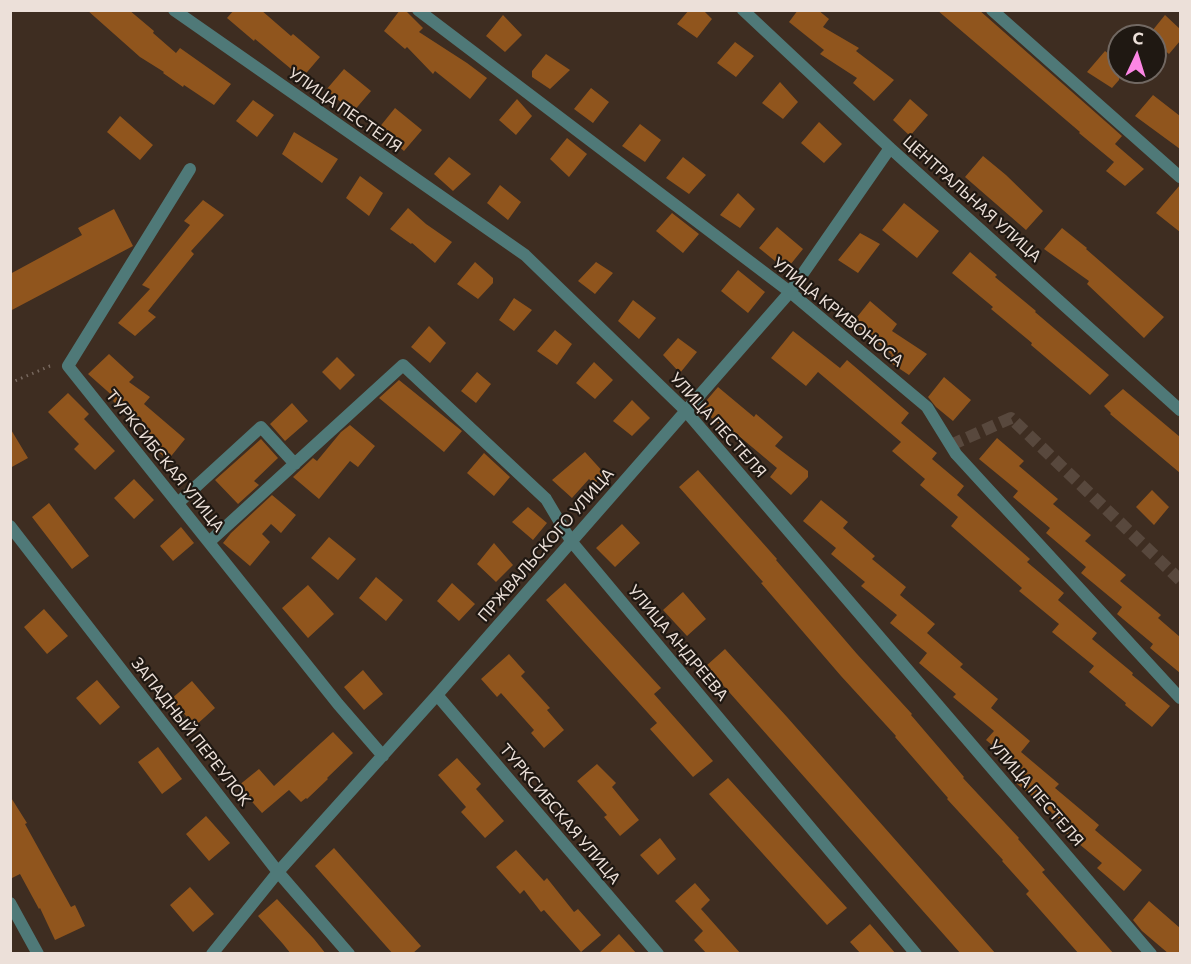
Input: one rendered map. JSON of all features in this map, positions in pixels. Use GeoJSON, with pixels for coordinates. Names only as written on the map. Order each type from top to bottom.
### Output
{"type":"FeatureCollection","features":[{"type":"Feature","properties":{"kind":"street","name":"УЛИЦА ПЕСТЕЛЯ"},"geometry":{"type":"LineString","coordinates":[[174,10],[525,255],[685,410],[1151,954]]}},
{"type":"Feature","properties":{"kind":"street","name":"УЛИЦА КРИВОНОСА"},"geometry":{"type":"LineString","coordinates":[[418,10],[790,292],[927,407],[956,454],[1180,698]]}},
{"type":"Feature","properties":{"kind":"street","name":"ЦЕНТРАЛЬНАЯ УЛИЦА"},"geometry":{"type":"LineString","coordinates":[[743,10],[890,148],[1180,411]]}},
{"type":"Feature","properties":{"kind":"street"},"geometry":{"type":"LineString","coordinates":[[992,10],[1180,177]]}},
{"type":"Feature","properties":{"kind":"street","name":"ПРЖВАЛЬСКОГО УЛИЦА"},"geometry":{"type":"LineString","coordinates":[[212,954],[278,872],[437,695],[790,292],[890,148]]}},
{"type":"Feature","properties":{"kind":"street"},"geometry":{"type":"LineString","coordinates":[[68,366],[190,169]]}},
{"type":"Feature","properties":{"kind":"street","name":"УЛИЦА АНДРЕЕВА"},"geometry":{"type":"LineString","coordinates":[[295,464],[403,365],[546,499],[571,541],[916,954]]}},
{"type":"Feature","properties":{"kind":"street","name":"ТУРКСИБСКАЯ УЛИЦА"},"geometry":{"type":"LineString","coordinates":[[68,366],[338,704],[383,756]]}},
{"type":"Feature","properties":{"kind":"street"},"geometry":{"type":"LineString","coordinates":[[178,503],[261,427],[295,464],[209,542]]}},
{"type":"Feature","properties":{"kind":"street","name":"ЗАПАДНЫЙ ПЕРЕУЛОК"},"geometry":{"type":"LineString","coordinates":[[10,526],[278,872],[350,954]]}},
{"type":"Feature","properties":{"kind":"street","name":"ТУРКСИБСКАЯ УЛИЦА"},"geometry":{"type":"LineString","coordinates":[[437,695],[658,954]]}},
{"type":"Feature","properties":{"kind":"street"},"geometry":{"type":"LineString","coordinates":[[10,903],[38,954]]}},
{"type":"Feature","properties":{"kind":"path"},"geometry":{"type":"LineString","coordinates":[[10,383],[50,366],[68,366]]}},
{"type":"Feature","properties":{"kind":"building"},"geometry":{"type":"Polygon","coordinates":[[[87,10],[129,10],[176,53],[180,48],[231,84],[214,105],[140,57],[87,10]]]}},
{"type":"Feature","properties":{"kind":"building"},"geometry":{"type":"Polygon","coordinates":[[[234,10],[261,10],[320,57],[302,78],[227,18],[234,10]]]}},
{"type":"Feature","properties":{"kind":"building"},"geometry":{"type":"Polygon","coordinates":[[[400,10],[405,10],[423,28],[419,32],[487,78],[470,99],[435,71],[433,74],[407,47],[405,49],[384,31],[400,10]]]}},
{"type":"Feature","properties":{"kind":"building"},"geometry":{"type":"Polygon","coordinates":[[[689,10],[703,10],[712,19],[697,38],[677,24],[689,10]]]}},
{"type":"Feature","properties":{"kind":"building"},"geometry":{"type":"Polygon","coordinates":[[[798,10],[818,10],[829,19],[823,27],[859,48],[856,51],[894,80],[874,101],[853,83],[857,78],[820,54],[824,50],[789,22],[798,10]]]}},
{"type":"Feature","properties":{"kind":"building"},"geometry":{"type":"Polygon","coordinates":[[[937,10],[979,10],[1122,136],[1115,144],[1144,169],[1125,186],[1106,171],[1114,162],[937,10]]]}},
{"type":"Feature","properties":{"kind":"building"},"geometry":{"type":"Polygon","coordinates":[[[503,15],[522,35],[505,52],[486,36],[503,15]]]}},
{"type":"Feature","properties":{"kind":"building"},"geometry":{"type":"Polygon","coordinates":[[[1165,15],[1180,29],[1180,41],[1169,54],[1167,52],[1167,24],[1158,24],[1165,15]]]}},
{"type":"Feature","properties":{"kind":"building"},"geometry":{"type":"Polygon","coordinates":[[[735,42],[754,56],[736,77],[717,63],[735,42]]]}},
{"type":"Feature","properties":{"kind":"building"},"geometry":{"type":"Polygon","coordinates":[[[1105,51],[1107,53],[1107,84],[1116,84],[1112,88],[1087,72],[1105,51]]]}},
{"type":"Feature","properties":{"kind":"building"},"geometry":{"type":"Polygon","coordinates":[[[546,54],[570,70],[550,89],[532,77],[532,71],[546,54]]]}},
{"type":"Feature","properties":{"kind":"building"},"geometry":{"type":"Polygon","coordinates":[[[344,69],[371,91],[353,112],[326,90],[344,69]]]}},
{"type":"Feature","properties":{"kind":"building"},"geometry":{"type":"Polygon","coordinates":[[[780,82],[798,102],[783,119],[762,103],[780,82]]]}},
{"type":"Feature","properties":{"kind":"building"},"geometry":{"type":"Polygon","coordinates":[[[591,88],[609,102],[593,123],[574,109],[591,88]]]}},
{"type":"Feature","properties":{"kind":"building"},"geometry":{"type":"Polygon","coordinates":[[[1153,95],[1180,116],[1180,149],[1135,116],[1153,95]]]}},
{"type":"Feature","properties":{"kind":"building"},"geometry":{"type":"Polygon","coordinates":[[[517,99],[532,116],[516,135],[499,120],[517,99]]]}},
{"type":"Feature","properties":{"kind":"building"},"geometry":{"type":"Polygon","coordinates":[[[910,99],[928,115],[910,136],[893,120],[910,99]]]}},
{"type":"Feature","properties":{"kind":"building"},"geometry":{"type":"Polygon","coordinates":[[[253,100],[274,115],[257,137],[236,121],[253,100]]]}},
{"type":"Feature","properties":{"kind":"building"},"geometry":{"type":"Polygon","coordinates":[[[395,108],[422,130],[404,151],[378,129],[395,108]]]}},
{"type":"Feature","properties":{"kind":"building"},"geometry":{"type":"Polygon","coordinates":[[[120,116],[153,145],[140,160],[107,132],[120,116]]]}},
{"type":"Feature","properties":{"kind":"building"},"geometry":{"type":"Polygon","coordinates":[[[819,122],[842,144],[824,163],[801,143],[819,122]]]}},
{"type":"Feature","properties":{"kind":"building"},"geometry":{"type":"Polygon","coordinates":[[[640,124],[661,140],[645,162],[622,146],[640,124]]]}},
{"type":"Feature","properties":{"kind":"building"},"geometry":{"type":"Polygon","coordinates":[[[294,132],[338,159],[322,183],[282,154],[294,132]]]}},
{"type":"Feature","properties":{"kind":"building"},"geometry":{"type":"Polygon","coordinates":[[[567,138],[587,154],[569,177],[550,159],[567,138]]]}},
{"type":"Feature","properties":{"kind":"building"},"geometry":{"type":"Polygon","coordinates":[[[983,156],[1043,211],[1026,230],[965,177],[983,156]]]}},
{"type":"Feature","properties":{"kind":"building"},"geometry":{"type":"Polygon","coordinates":[[[449,157],[471,174],[453,191],[434,174],[449,157]]]}},
{"type":"Feature","properties":{"kind":"building"},"geometry":{"type":"Polygon","coordinates":[[[683,157],[706,175],[689,194],[666,178],[683,157]]]}},
{"type":"Feature","properties":{"kind":"building"},"geometry":{"type":"Polygon","coordinates":[[[360,176],[383,193],[369,216],[346,198],[360,176]]]}},
{"type":"Feature","properties":{"kind":"building"},"geometry":{"type":"Polygon","coordinates":[[[500,185],[521,202],[508,220],[487,203],[500,185]]]}},
{"type":"Feature","properties":{"kind":"building"},"geometry":{"type":"Polygon","coordinates":[[[1180,185],[1180,232],[1156,213],[1180,185]]]}},
{"type":"Feature","properties":{"kind":"building"},"geometry":{"type":"Polygon","coordinates":[[[738,193],[755,209],[740,228],[720,215],[738,193]]]}},
{"type":"Feature","properties":{"kind":"building"},"geometry":{"type":"Polygon","coordinates":[[[203,200],[224,215],[191,251],[194,254],[148,311],[156,317],[135,336],[118,323],[150,289],[142,285],[190,225],[184,221],[203,200]]]}},
{"type":"Feature","properties":{"kind":"building"},"geometry":{"type":"Polygon","coordinates":[[[904,203],[939,231],[917,258],[882,230],[904,203]]]}},
{"type":"Feature","properties":{"kind":"building"},"geometry":{"type":"Polygon","coordinates":[[[408,208],[452,242],[435,263],[412,243],[390,229],[408,208]]]}},
{"type":"Feature","properties":{"kind":"building"},"geometry":{"type":"Polygon","coordinates":[[[114,209],[133,246],[10,311],[10,274],[82,235],[78,228],[114,209]]]}},
{"type":"Feature","properties":{"kind":"building"},"geometry":{"type":"Polygon","coordinates":[[[672,213],[699,234],[683,253],[656,231],[672,213]]]}},
{"type":"Feature","properties":{"kind":"building"},"geometry":{"type":"Polygon","coordinates":[[[777,227],[803,249],[786,270],[759,248],[777,227]]]}},
{"type":"Feature","properties":{"kind":"building"},"geometry":{"type":"Polygon","coordinates":[[[1062,228],[1164,317],[1144,338],[1087,284],[1089,281],[1044,249],[1062,228]]]}},
{"type":"Feature","properties":{"kind":"building"},"geometry":{"type":"Polygon","coordinates":[[[860,233],[880,244],[858,273],[838,260],[860,233]]]}},
{"type":"Feature","properties":{"kind":"building"},"geometry":{"type":"Polygon","coordinates":[[[970,252],[997,275],[995,277],[1109,375],[1090,395],[952,273],[970,252]]]}},
{"type":"Feature","properties":{"kind":"building"},"geometry":{"type":"Polygon","coordinates":[[[475,262],[493,278],[493,283],[478,299],[457,284],[475,262]]]}},
{"type":"Feature","properties":{"kind":"building"},"geometry":{"type":"Polygon","coordinates":[[[596,262],[613,273],[595,294],[578,281],[596,262]]]}},
{"type":"Feature","properties":{"kind":"building"},"geometry":{"type":"Polygon","coordinates":[[[738,270],[765,292],[748,313],[721,291],[738,270]]]}},
{"type":"Feature","properties":{"kind":"building"},"geometry":{"type":"Polygon","coordinates":[[[514,298],[532,310],[514,331],[499,320],[514,298]]]}},
{"type":"Feature","properties":{"kind":"building"},"geometry":{"type":"Polygon","coordinates":[[[633,300],[656,318],[639,339],[618,321],[633,300]]]}},
{"type":"Feature","properties":{"kind":"building"},"geometry":{"type":"Polygon","coordinates":[[[870,301],[897,324],[892,331],[927,354],[909,375],[888,361],[892,355],[853,322],[870,301]]]}},
{"type":"Feature","properties":{"kind":"building"},"geometry":{"type":"Polygon","coordinates":[[[429,326],[446,343],[430,363],[411,347],[429,326]]]}},
{"type":"Feature","properties":{"kind":"building"},"geometry":{"type":"Polygon","coordinates":[[[555,330],[572,344],[557,365],[537,351],[555,330]]]}},
{"type":"Feature","properties":{"kind":"building"},"geometry":{"type":"Polygon","coordinates":[[[793,331],[840,368],[847,360],[909,413],[901,423],[937,453],[932,459],[964,486],[957,495],[1030,559],[1027,562],[1064,593],[1058,600],[1097,633],[1092,639],[1170,706],[1152,727],[1089,672],[1094,666],[1052,632],[1059,624],[1019,591],[1022,588],[951,526],[958,517],[920,485],[925,479],[892,451],[901,442],[818,372],[806,386],[771,358],[793,331]]]}},
{"type":"Feature","properties":{"kind":"building"},"geometry":{"type":"Polygon","coordinates":[[[678,338],[697,352],[680,373],[663,355],[678,338]]]}},
{"type":"Feature","properties":{"kind":"building"},"geometry":{"type":"Polygon","coordinates":[[[109,354],[134,377],[129,382],[150,397],[144,404],[185,439],[168,460],[141,438],[146,432],[113,401],[115,398],[88,374],[109,354]]]}},
{"type":"Feature","properties":{"kind":"building"},"geometry":{"type":"Polygon","coordinates":[[[337,357],[355,375],[340,390],[322,372],[337,357]]]}},
{"type":"Feature","properties":{"kind":"building"},"geometry":{"type":"Polygon","coordinates":[[[594,362],[613,380],[595,399],[576,383],[594,362]]]}},
{"type":"Feature","properties":{"kind":"building"},"geometry":{"type":"Polygon","coordinates":[[[477,372],[491,384],[476,403],[461,391],[477,372]]]}},
{"type":"Feature","properties":{"kind":"building"},"geometry":{"type":"Polygon","coordinates":[[[944,377],[971,400],[953,421],[928,397],[944,377]]]}},
{"type":"Feature","properties":{"kind":"building"},"geometry":{"type":"Polygon","coordinates":[[[399,380],[462,431],[444,452],[379,398],[399,380]]]}},
{"type":"Feature","properties":{"kind":"building"},"geometry":{"type":"Polygon","coordinates":[[[718,387],[754,417],[756,414],[783,437],[775,446],[808,471],[808,477],[791,495],[770,477],[777,468],[727,426],[725,429],[700,408],[718,387]]]}},
{"type":"Feature","properties":{"kind":"building"},"geometry":{"type":"Polygon","coordinates":[[[1123,389],[1180,437],[1180,473],[1110,414],[1104,406],[1123,389]]]}},
{"type":"Feature","properties":{"kind":"building"},"geometry":{"type":"Polygon","coordinates":[[[68,393],[89,414],[84,419],[115,451],[95,470],[74,449],[79,444],[48,412],[68,393]]]}},
{"type":"Feature","properties":{"kind":"building"},"geometry":{"type":"Polygon","coordinates":[[[632,400],[650,418],[632,436],[613,421],[632,400]]]}},
{"type":"Feature","properties":{"kind":"building"},"geometry":{"type":"Polygon","coordinates":[[[292,403],[308,421],[285,441],[270,424],[292,403]]]}},
{"type":"Feature","properties":{"kind":"building"},"geometry":{"type":"Polygon","coordinates":[[[350,425],[375,446],[358,467],[350,461],[319,499],[293,477],[313,458],[317,461],[341,432],[350,425]]]}},
{"type":"Feature","properties":{"kind":"building"},"geometry":{"type":"Polygon","coordinates":[[[10,428],[28,458],[10,468],[10,428]]]}},
{"type":"Feature","properties":{"kind":"building"},"geometry":{"type":"Polygon","coordinates":[[[997,438],[1024,461],[1019,466],[1058,499],[1053,504],[1091,535],[1085,541],[1126,575],[1120,581],[1161,615],[1158,618],[1180,637],[1180,673],[1150,648],[1153,644],[1117,614],[1122,607],[1081,573],[1086,567],[1046,533],[1050,528],[1013,497],[1018,491],[979,459],[997,438]]]}},
{"type":"Feature","properties":{"kind":"building"},"geometry":{"type":"Polygon","coordinates":[[[261,439],[278,458],[254,481],[259,485],[238,504],[215,480],[261,439]]]}},
{"type":"Feature","properties":{"kind":"building"},"geometry":{"type":"Polygon","coordinates":[[[585,452],[605,474],[594,484],[589,479],[572,498],[552,480],[585,452]]]}},
{"type":"Feature","properties":{"kind":"building"},"geometry":{"type":"Polygon","coordinates":[[[484,453],[510,477],[494,496],[467,473],[484,453]]]}},
{"type":"Feature","properties":{"kind":"building"},"geometry":{"type":"Polygon","coordinates":[[[698,470],[912,714],[963,778],[1019,838],[1045,870],[1042,872],[1114,954],[1079,954],[1026,894],[1029,891],[1003,860],[947,799],[896,736],[841,676],[761,583],[763,582],[679,487],[698,470]]]}},
{"type":"Feature","properties":{"kind":"building"},"geometry":{"type":"Polygon","coordinates":[[[134,479],[154,500],[134,519],[114,498],[134,479]]]}},
{"type":"Feature","properties":{"kind":"building"},"geometry":{"type":"Polygon","coordinates":[[[1152,490],[1169,507],[1154,525],[1136,507],[1152,490]]]}},
{"type":"Feature","properties":{"kind":"building"},"geometry":{"type":"Polygon","coordinates":[[[272,495],[296,515],[281,533],[271,524],[262,534],[270,542],[250,566],[223,543],[272,495]]]}},
{"type":"Feature","properties":{"kind":"building"},"geometry":{"type":"Polygon","coordinates":[[[821,500],[848,522],[843,528],[875,556],[872,559],[906,587],[900,595],[935,624],[927,633],[963,664],[960,667],[998,699],[991,708],[1030,741],[1021,752],[1059,784],[1055,788],[1099,825],[1095,830],[1142,870],[1124,891],[1097,868],[1102,863],[1055,824],[1059,819],[1015,782],[1024,771],[986,740],[994,731],[953,697],[956,694],[919,663],[927,653],[890,623],[897,615],[861,586],[865,582],[831,554],[836,548],[803,521],[821,500]]]}},
{"type":"Feature","properties":{"kind":"building"},"geometry":{"type":"Polygon","coordinates":[[[49,503],[89,556],[72,569],[32,517],[49,503]]]}},
{"type":"Feature","properties":{"kind":"building"},"geometry":{"type":"Polygon","coordinates":[[[528,507],[547,523],[533,540],[512,522],[528,507]]]}},
{"type":"Feature","properties":{"kind":"building"},"geometry":{"type":"Polygon","coordinates":[[[622,524],[640,543],[615,567],[596,548],[622,524]]]}},
{"type":"Feature","properties":{"kind":"building"},"geometry":{"type":"Polygon","coordinates":[[[181,527],[194,543],[173,561],[160,546],[181,527]]]}},
{"type":"Feature","properties":{"kind":"building"},"geometry":{"type":"Polygon","coordinates":[[[329,537],[356,559],[338,580],[311,558],[329,537]]]}},
{"type":"Feature","properties":{"kind":"building"},"geometry":{"type":"Polygon","coordinates":[[[494,543],[513,565],[496,582],[477,564],[494,543]]]}},
{"type":"Feature","properties":{"kind":"building"},"geometry":{"type":"Polygon","coordinates":[[[376,577],[403,600],[386,621],[359,598],[376,577]]]}},
{"type":"Feature","properties":{"kind":"building"},"geometry":{"type":"Polygon","coordinates":[[[452,583],[475,604],[459,621],[437,601],[452,583]]]}},
{"type":"Feature","properties":{"kind":"building"},"geometry":{"type":"Polygon","coordinates":[[[565,583],[661,688],[654,694],[713,761],[693,777],[650,729],[657,723],[546,600],[565,583]]]}},
{"type":"Feature","properties":{"kind":"building"},"geometry":{"type":"Polygon","coordinates":[[[308,585],[334,614],[308,638],[282,608],[308,585]]]}},
{"type":"Feature","properties":{"kind":"building"},"geometry":{"type":"Polygon","coordinates":[[[683,592],[706,619],[687,636],[663,610],[683,592]]]}},
{"type":"Feature","properties":{"kind":"building"},"geometry":{"type":"Polygon","coordinates":[[[44,609],[68,636],[47,654],[24,627],[44,609]]]}},
{"type":"Feature","properties":{"kind":"building"},"geometry":{"type":"Polygon","coordinates":[[[725,649],[996,954],[961,954],[706,666],[725,649]]]}},
{"type":"Feature","properties":{"kind":"building"},"geometry":{"type":"Polygon","coordinates":[[[509,654],[525,672],[521,676],[550,708],[547,710],[564,730],[544,748],[531,733],[534,730],[501,693],[497,697],[481,679],[509,654]]]}},
{"type":"Feature","properties":{"kind":"building"},"geometry":{"type":"Polygon","coordinates":[[[363,670],[383,694],[364,710],[344,687],[363,670]]]}},
{"type":"Feature","properties":{"kind":"building"},"geometry":{"type":"Polygon","coordinates":[[[97,680],[120,707],[100,725],[76,698],[97,680]]]}},
{"type":"Feature","properties":{"kind":"building"},"geometry":{"type":"Polygon","coordinates":[[[192,681],[215,708],[195,726],[171,699],[192,681]]]}},
{"type":"Feature","properties":{"kind":"building"},"geometry":{"type":"Polygon","coordinates":[[[333,732],[353,753],[307,799],[301,802],[289,790],[262,813],[238,786],[259,769],[274,786],[333,732]]]}},
{"type":"Feature","properties":{"kind":"building"},"geometry":{"type":"Polygon","coordinates":[[[158,747],[182,779],[162,794],[138,762],[158,747]]]}},
{"type":"Feature","properties":{"kind":"building"},"geometry":{"type":"Polygon","coordinates":[[[457,758],[481,784],[476,789],[504,821],[485,838],[461,812],[466,807],[438,775],[457,758]]]}},
{"type":"Feature","properties":{"kind":"building"},"geometry":{"type":"Polygon","coordinates":[[[597,764],[616,783],[612,787],[639,820],[620,836],[604,817],[607,815],[577,781],[597,764]]]}},
{"type":"Feature","properties":{"kind":"building"},"geometry":{"type":"Polygon","coordinates":[[[728,778],[847,908],[827,925],[709,794],[728,778]]]}},
{"type":"Feature","properties":{"kind":"building"},"geometry":{"type":"Polygon","coordinates":[[[10,796],[27,823],[25,824],[71,907],[75,905],[85,926],[55,940],[20,874],[10,879],[10,796]]]}},
{"type":"Feature","properties":{"kind":"building"},"geometry":{"type":"Polygon","coordinates":[[[206,816],[230,843],[209,861],[186,834],[206,816]]]}},
{"type":"Feature","properties":{"kind":"building"},"geometry":{"type":"Polygon","coordinates":[[[660,838],[676,859],[658,875],[640,855],[660,838]]]}},
{"type":"Feature","properties":{"kind":"building"},"geometry":{"type":"Polygon","coordinates":[[[334,848],[421,946],[412,954],[393,954],[315,866],[334,848]]]}},
{"type":"Feature","properties":{"kind":"building"},"geometry":{"type":"Polygon","coordinates":[[[516,850],[544,881],[547,878],[574,912],[578,909],[601,935],[581,952],[544,910],[541,912],[524,890],[520,894],[496,867],[516,850]]]}},
{"type":"Feature","properties":{"kind":"building"},"geometry":{"type":"Polygon","coordinates":[[[695,883],[710,900],[701,909],[741,954],[707,954],[694,940],[703,931],[675,901],[695,883]]]}},
{"type":"Feature","properties":{"kind":"building"},"geometry":{"type":"Polygon","coordinates":[[[190,887],[214,914],[193,932],[170,905],[190,887]]]}},
{"type":"Feature","properties":{"kind":"building"},"geometry":{"type":"Polygon","coordinates":[[[277,899],[326,954],[291,954],[258,916],[277,899]]]}},
{"type":"Feature","properties":{"kind":"building"},"geometry":{"type":"Polygon","coordinates":[[[1149,901],[1180,928],[1180,954],[1169,954],[1142,931],[1133,920],[1149,901]]]}},
{"type":"Feature","properties":{"kind":"building"},"geometry":{"type":"Polygon","coordinates":[[[870,924],[896,954],[861,954],[850,942],[870,924]]]}},
{"type":"Feature","properties":{"kind":"building"},"geometry":{"type":"Polygon","coordinates":[[[619,934],[637,954],[598,954],[619,934]]]}},
{"type":"Feature","properties":{"kind":"tunnel"},"geometry":{"type":"LineString","coordinates":[[951,445],[1011,418],[1180,580]]}}]}
